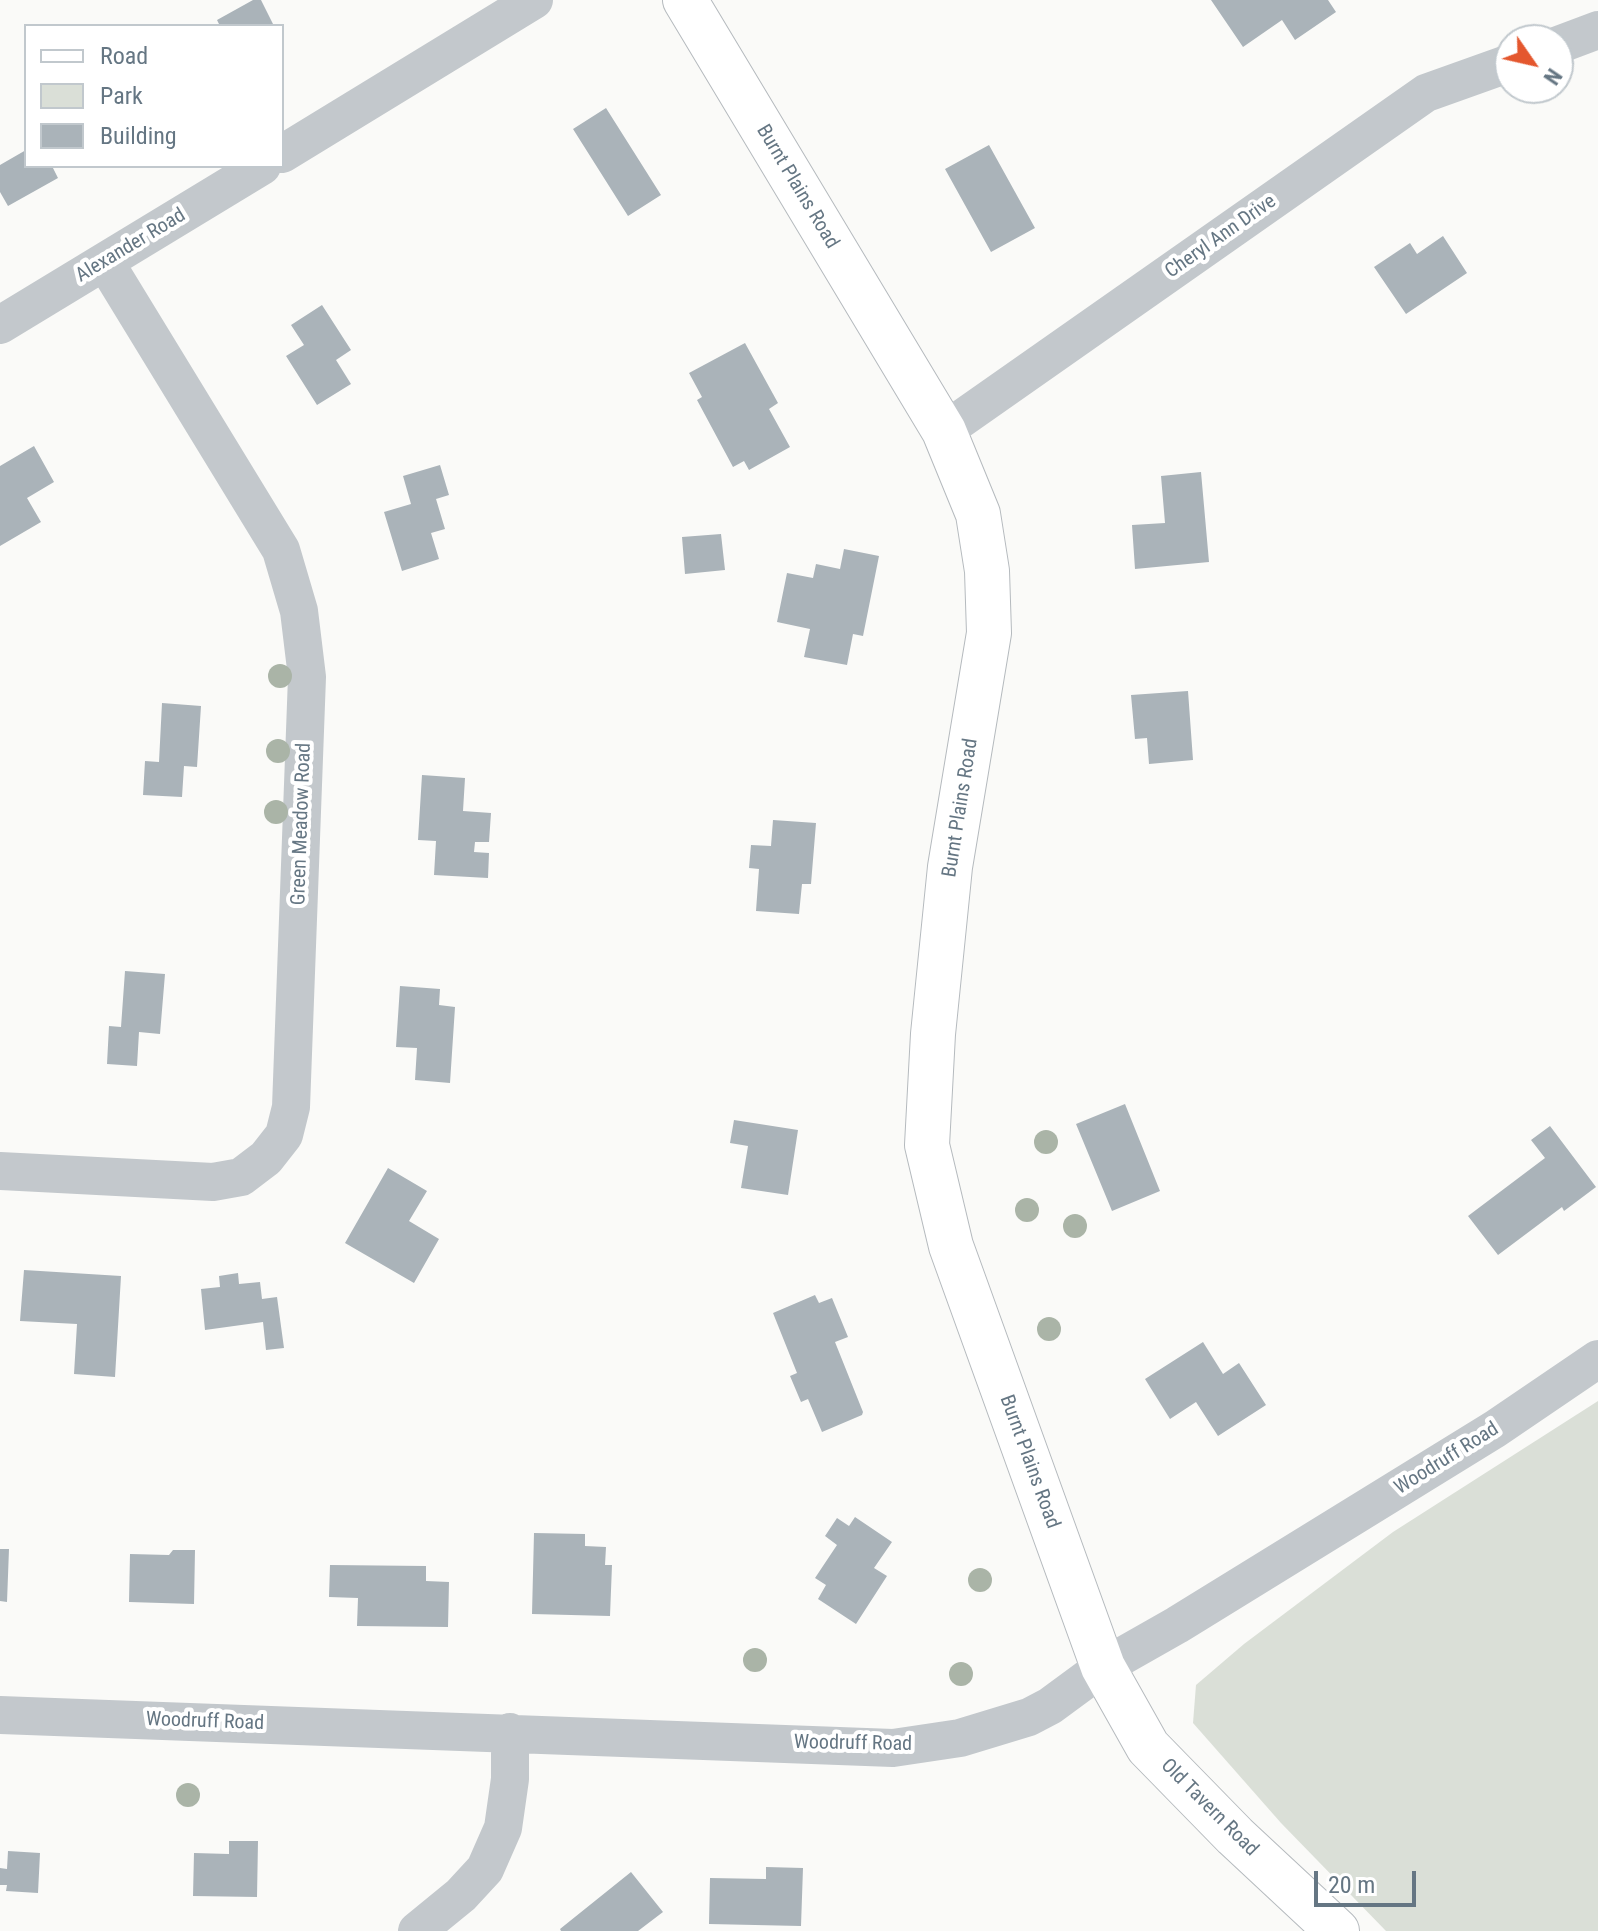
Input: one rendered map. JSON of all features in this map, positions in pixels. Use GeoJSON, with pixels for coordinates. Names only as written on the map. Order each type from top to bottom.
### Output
{"type":"FeatureCollection","features":[{"type":"Feature","properties":{"kind":"main road","name":"Burnt Plains Road"},"geometry":{"type":"LineString","coordinates":[[685,0],[944,431],[978,514],[987,571],[989,633],[950,867],[933,1034],[927,1145],[951,1246],[1103,1667]]}},
{"type":"Feature","properties":{"kind":"main road","name":"Old Tavern Road"},"geometry":{"type":"LineString","coordinates":[[1103,1667],[1148,1747],[1235,1836],[1337,1931]]}},
{"type":"Feature","properties":{"kind":"street"},"geometry":{"type":"LineString","coordinates":[[284,153],[534,0]]}},
{"type":"Feature","properties":{"kind":"street"},"geometry":{"type":"LineString","coordinates":[[1574,39],[1598,30]]}},
{"type":"Feature","properties":{"kind":"street","name":"Cheryl Ann Drive"},"geometry":{"type":"LineString","coordinates":[[944,431],[1426,93],[1494,69]]}},
{"type":"Feature","properties":{"kind":"street","name":"Alexander Road"},"geometry":{"type":"LineString","coordinates":[[0,325],[259,168]]}},
{"type":"Feature","properties":{"kind":"street","name":"Green Meadow Road"},"geometry":{"type":"LineString","coordinates":[[0,1171],[213,1182],[241,1177],[266,1158],[284,1135],[291,1107],[307,677],[299,611],[281,550],[105,262]]}},
{"type":"Feature","properties":{"kind":"street","name":"Woodruff Road"},"geometry":{"type":"LineString","coordinates":[[0,1715],[893,1748],[960,1738],[1029,1717],[1050,1706],[1103,1667],[1190,1617],[1495,1429],[1598,1359]]}},
{"type":"Feature","properties":{"kind":"street"},"geometry":{"type":"LineString","coordinates":[[417,1931],[461,1895],[485,1869],[503,1828],[510,1779],[510,1732]]}},
{"type":"Feature","properties":{"kind":"green space"},"geometry":{"type":"Polygon","coordinates":[[[1598,1401],[1598,1931],[1386,1931],[1281,1823],[1193,1723],[1196,1685],[1244,1644],[1393,1532],[1598,1401]]]}},
{"type":"Feature","properties":{"kind":"building"},"geometry":{"type":"Polygon","coordinates":[[[253,0],[261,0],[273,24],[219,24],[217,20],[253,0]]]}},
{"type":"Feature","properties":{"kind":"building"},"geometry":{"type":"Polygon","coordinates":[[[1211,0],[1328,0],[1336,12],[1295,40],[1282,20],[1243,47],[1211,0]]]}},
{"type":"Feature","properties":{"kind":"building"},"geometry":{"type":"Polygon","coordinates":[[[606,108],[661,195],[628,216],[573,129],[606,108]]]}},
{"type":"Feature","properties":{"kind":"building"},"geometry":{"type":"Polygon","coordinates":[[[989,145],[1035,228],[991,252],[945,169],[989,145]]]}},
{"type":"Feature","properties":{"kind":"building"},"geometry":{"type":"Polygon","coordinates":[[[24,151],[24,168],[53,168],[58,178],[8,206],[0,192],[0,165],[24,151]]]}},
{"type":"Feature","properties":{"kind":"building"},"geometry":{"type":"Polygon","coordinates":[[[1443,236],[1467,273],[1406,314],[1374,267],[1410,243],[1417,254],[1443,236]]]}},
{"type":"Feature","properties":{"kind":"building"},"geometry":{"type":"Polygon","coordinates":[[[322,305],[351,350],[336,360],[351,384],[317,405],[286,356],[304,345],[291,325],[322,305]]]}},
{"type":"Feature","properties":{"kind":"building"},"geometry":{"type":"Polygon","coordinates":[[[745,343],[778,403],[769,409],[790,447],[749,470],[744,461],[733,467],[697,400],[702,397],[689,373],[745,343]]]}},
{"type":"Feature","properties":{"kind":"building"},"geometry":{"type":"Polygon","coordinates":[[[34,446],[54,482],[27,498],[41,522],[0,546],[0,466],[34,446]]]}},
{"type":"Feature","properties":{"kind":"building"},"geometry":{"type":"Polygon","coordinates":[[[440,465],[449,495],[436,499],[445,529],[431,533],[439,559],[402,571],[384,512],[411,504],[403,476],[440,465]]]}},
{"type":"Feature","properties":{"kind":"building"},"geometry":{"type":"Polygon","coordinates":[[[1201,472],[1209,562],[1135,569],[1132,525],[1165,523],[1161,476],[1201,472]]]}},
{"type":"Feature","properties":{"kind":"building"},"geometry":{"type":"Polygon","coordinates":[[[721,534],[725,570],[685,574],[682,537],[721,534]]]}},
{"type":"Feature","properties":{"kind":"building"},"geometry":{"type":"Polygon","coordinates":[[[844,549],[879,556],[863,636],[853,634],[847,665],[804,657],[810,629],[777,622],[787,573],[813,578],[816,564],[840,569],[844,549]]]}},
{"type":"Feature","properties":{"kind":"building"},"geometry":{"type":"Polygon","coordinates":[[[1188,691],[1193,760],[1149,764],[1147,738],[1135,739],[1131,695],[1188,691]]]}},
{"type":"Feature","properties":{"kind":"building"},"geometry":{"type":"Polygon","coordinates":[[[162,703],[201,706],[197,767],[184,766],[182,797],[143,795],[145,761],[159,762],[162,703]]]}},
{"type":"Feature","properties":{"kind":"building"},"geometry":{"type":"Polygon","coordinates":[[[422,775],[465,778],[463,811],[491,813],[489,842],[475,842],[474,852],[489,853],[488,878],[434,875],[436,841],[418,840],[422,775]]]}},
{"type":"Feature","properties":{"kind":"building"},"geometry":{"type":"Polygon","coordinates":[[[773,820],[816,823],[811,884],[802,884],[799,914],[756,911],[759,869],[749,868],[751,845],[771,846],[773,820]]]}},
{"type":"Feature","properties":{"kind":"building"},"geometry":{"type":"Polygon","coordinates":[[[125,971],[165,974],[160,1034],[139,1032],[137,1066],[107,1064],[109,1026],[121,1027],[125,971]]]}},
{"type":"Feature","properties":{"kind":"building"},"geometry":{"type":"Polygon","coordinates":[[[400,986],[440,989],[439,1005],[455,1007],[450,1083],[415,1080],[417,1048],[396,1047],[400,986]]]}},
{"type":"Feature","properties":{"kind":"building"},"geometry":{"type":"Polygon","coordinates":[[[1125,1104],[1160,1191],[1112,1211],[1076,1124],[1125,1104]]]}},
{"type":"Feature","properties":{"kind":"building"},"geometry":{"type":"Polygon","coordinates":[[[734,1120],[798,1130],[788,1195],[741,1188],[748,1146],[730,1143],[734,1120]]]}},
{"type":"Feature","properties":{"kind":"building"},"geometry":{"type":"Polygon","coordinates":[[[1550,1126],[1596,1187],[1564,1211],[1562,1207],[1498,1255],[1468,1216],[1545,1158],[1531,1140],[1550,1126]]]}},
{"type":"Feature","properties":{"kind":"building"},"geometry":{"type":"Polygon","coordinates":[[[388,1168],[427,1191],[409,1221],[439,1239],[414,1283],[345,1243],[388,1168]]]}},
{"type":"Feature","properties":{"kind":"building"},"geometry":{"type":"Polygon","coordinates":[[[24,1270],[121,1276],[115,1377],[74,1374],[77,1324],[20,1321],[24,1270]]]}},
{"type":"Feature","properties":{"kind":"building"},"geometry":{"type":"Polygon","coordinates":[[[238,1273],[239,1284],[260,1282],[262,1299],[277,1297],[284,1348],[266,1350],[263,1322],[205,1330],[201,1289],[220,1287],[219,1276],[238,1273]]]}},
{"type":"Feature","properties":{"kind":"building"},"geometry":{"type":"Polygon","coordinates":[[[815,1295],[819,1303],[832,1298],[848,1337],[835,1342],[863,1412],[822,1432],[808,1399],[801,1402],[790,1376],[797,1373],[773,1313],[815,1295]]]}},
{"type":"Feature","properties":{"kind":"building"},"geometry":{"type":"Polygon","coordinates":[[[1203,1342],[1223,1374],[1239,1363],[1266,1405],[1218,1436],[1196,1402],[1170,1419],[1145,1379],[1203,1342]]]}},
{"type":"Feature","properties":{"kind":"building"},"geometry":{"type":"Polygon","coordinates":[[[855,1517],[892,1542],[874,1568],[887,1576],[856,1624],[818,1599],[826,1585],[815,1578],[837,1545],[825,1536],[837,1518],[849,1526],[855,1517]]]}},
{"type":"Feature","properties":{"kind":"building"},"geometry":{"type":"Polygon","coordinates":[[[534,1533],[585,1534],[585,1546],[606,1547],[605,1565],[612,1565],[610,1616],[532,1614],[534,1533]]]}},
{"type":"Feature","properties":{"kind":"building"},"geometry":{"type":"Polygon","coordinates":[[[0,1549],[9,1549],[7,1602],[0,1601],[0,1549]]]}},
{"type":"Feature","properties":{"kind":"building"},"geometry":{"type":"Polygon","coordinates":[[[173,1550],[195,1550],[194,1604],[129,1602],[130,1554],[169,1555],[173,1550]]]}},
{"type":"Feature","properties":{"kind":"building"},"geometry":{"type":"Polygon","coordinates":[[[330,1565],[426,1566],[426,1581],[449,1582],[448,1627],[357,1626],[358,1598],[329,1597],[330,1565]]]}},
{"type":"Feature","properties":{"kind":"building"},"geometry":{"type":"Polygon","coordinates":[[[229,1841],[258,1841],[257,1897],[193,1896],[194,1853],[229,1854],[229,1841]]]}},
{"type":"Feature","properties":{"kind":"building"},"geometry":{"type":"Polygon","coordinates":[[[8,1851],[40,1853],[38,1893],[6,1891],[7,1885],[0,1885],[0,1868],[7,1869],[8,1851]]]}},
{"type":"Feature","properties":{"kind":"building"},"geometry":{"type":"Polygon","coordinates":[[[766,1867],[803,1868],[801,1926],[709,1924],[710,1878],[766,1879],[766,1867]]]}},
{"type":"Feature","properties":{"kind":"building"},"geometry":{"type":"Polygon","coordinates":[[[631,1872],[663,1912],[638,1931],[561,1931],[560,1929],[631,1872]]]}}]}
